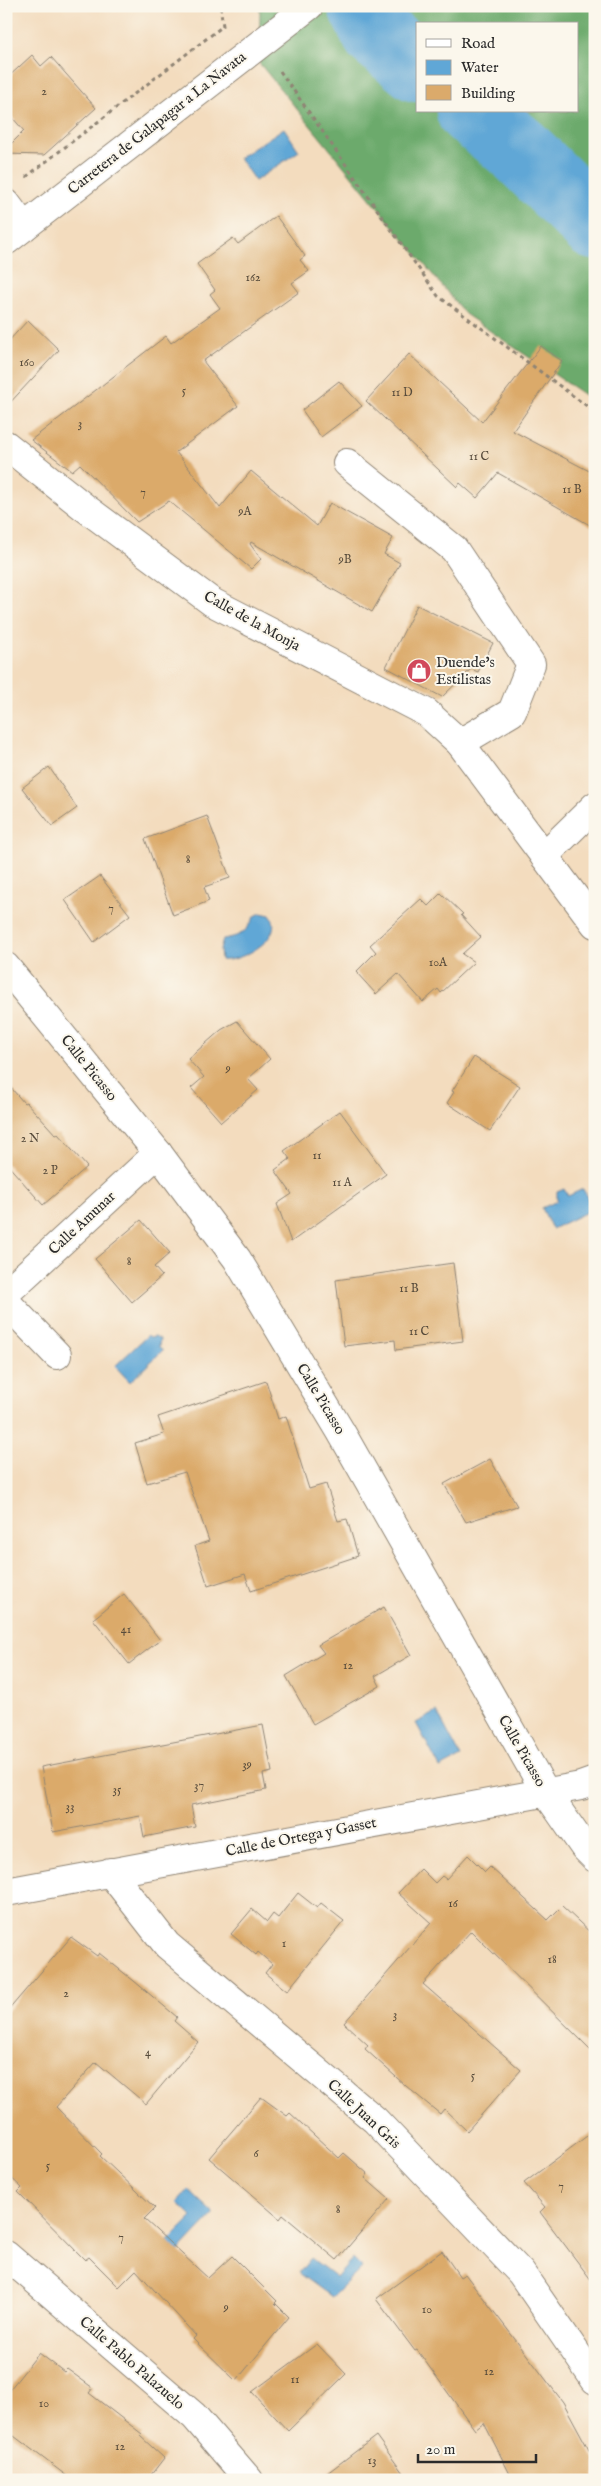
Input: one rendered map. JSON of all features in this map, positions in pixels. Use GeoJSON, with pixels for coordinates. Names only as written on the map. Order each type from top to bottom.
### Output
{"type":"FeatureCollection","features":[{"type":"Feature","properties":{"kind":"street","name":"Carretera de Galapagar a La Navata"},"geometry":{"type":"LineString","coordinates":[[15,234],[308,6]]}},
{"type":"Feature","properties":{"kind":"street"},"geometry":{"type":"LineString","coordinates":[[14,192],[15,234]]}},
{"type":"Feature","properties":{"kind":"street","name":"Calle de la Monja"},"geometry":{"type":"LineString","coordinates":[[6,444],[84,507],[212,602],[427,713],[460,743],[595,924]]}},
{"type":"Feature","properties":{"kind":"street"},"geometry":{"type":"LineString","coordinates":[[346,463],[454,549],[531,664],[512,712],[460,743]]}},
{"type":"Feature","properties":{"kind":"street"},"geometry":{"type":"LineString","coordinates":[[544,856],[595,806]]}},
{"type":"Feature","properties":{"kind":"street","name":"Calle Picasso"},"geometry":{"type":"LineString","coordinates":[[6,967],[158,1153],[242,1267],[341,1432],[545,1791],[584,1847],[595,1858]]}},
{"type":"Feature","properties":{"kind":"street","name":"Calle Amunar"},"geometry":{"type":"LineString","coordinates":[[6,1293],[158,1153]]}},
{"type":"Feature","properties":{"kind":"street"},"geometry":{"type":"LineString","coordinates":[[6,1302],[57,1355]]}},
{"type":"Feature","properties":{"kind":"street","name":"Calle de Ortega y Gasset"},"geometry":{"type":"LineString","coordinates":[[6,1892],[545,1791],[581,1786],[595,1781]]}},
{"type":"Feature","properties":{"kind":"street","name":"Calle Juan Gris"},"geometry":{"type":"LineString","coordinates":[[110,1872],[166,1945],[382,2127],[521,2273],[595,2380]]}},
{"type":"Feature","properties":{"kind":"street","name":"Calle Pablo Palazuelo"},"geometry":{"type":"LineString","coordinates":[[6,2255],[194,2416],[248,2480]]}},
{"type":"Feature","properties":{"kind":"path"},"geometry":{"type":"LineString","coordinates":[[14,192],[184,55],[223,26],[220,6]]}},
{"type":"Feature","properties":{"kind":"path"},"geometry":{"type":"LineString","coordinates":[[184,55],[207,85]]}},
{"type":"Feature","properties":{"kind":"path"},"geometry":{"type":"LineString","coordinates":[[278,69],[438,296],[595,412]]}},
{"type":"Feature","properties":{"kind":"green space"},"geometry":{"type":"Polygon","coordinates":[[[260,6],[595,6],[595,402],[465,314],[259,63],[260,6]]]}},
{"type":"Feature","properties":{"kind":"water"},"geometry":{"type":"Polygon","coordinates":[[[284,128],[299,151],[255,181],[239,158],[284,128]]]}},
{"type":"Feature","properties":{"kind":"water"},"geometry":{"type":"Polygon","coordinates":[[[261,913],[270,915],[274,923],[272,932],[267,940],[249,953],[229,960],[221,960],[220,950],[223,939],[243,932],[255,916],[261,913]]]}},
{"type":"Feature","properties":{"kind":"water"},"geometry":{"type":"Polygon","coordinates":[[[564,1189],[568,1196],[583,1189],[593,1209],[552,1229],[542,1208],[557,1201],[557,1192],[564,1189]]]}},
{"type":"Feature","properties":{"kind":"water"},"geometry":{"type":"Polygon","coordinates":[[[148,1335],[160,1339],[159,1347],[163,1350],[130,1382],[115,1366],[148,1335]]]}},
{"type":"Feature","properties":{"kind":"water"},"geometry":{"type":"Polygon","coordinates":[[[437,1712],[461,1757],[440,1768],[416,1723],[437,1712]]]}},
{"type":"Feature","properties":{"kind":"water"},"geometry":{"type":"Polygon","coordinates":[[[188,2190],[214,2214],[178,2252],[167,2242],[192,2217],[177,2202],[188,2190]]]}},
{"type":"Feature","properties":{"kind":"water"},"geometry":{"type":"Polygon","coordinates":[[[311,2258],[336,2277],[353,2258],[362,2267],[332,2297],[299,2273],[311,2258]]]}},
{"type":"Feature","properties":{"kind":"building"},"geometry":{"type":"Polygon","coordinates":[[[32,55],[41,66],[51,57],[96,108],[44,155],[6,154],[6,149],[24,131],[6,110],[6,79],[32,55]]]}},
{"type":"Feature","properties":{"kind":"building"},"geometry":{"type":"Polygon","coordinates":[[[276,216],[305,256],[300,260],[309,271],[292,283],[299,292],[203,361],[238,406],[176,452],[220,508],[251,471],[317,526],[330,503],[393,538],[384,554],[400,563],[372,612],[251,542],[250,544],[261,559],[251,569],[169,501],[137,522],[80,464],[72,471],[31,440],[166,336],[171,343],[220,308],[210,294],[215,290],[197,264],[233,238],[238,244],[276,216]]]}},
{"type":"Feature","properties":{"kind":"building"},"geometry":{"type":"Polygon","coordinates":[[[28,320],[59,350],[6,407],[6,344],[28,320]]]}},
{"type":"Feature","properties":{"kind":"building"},"geometry":{"type":"Polygon","coordinates":[[[541,346],[562,361],[513,431],[595,474],[595,528],[498,473],[477,498],[460,483],[457,487],[366,401],[409,354],[482,422],[541,346]]]}},
{"type":"Feature","properties":{"kind":"building"},"geometry":{"type":"Polygon","coordinates":[[[339,381],[362,406],[321,437],[302,410],[339,381]]]}},
{"type":"Feature","properties":{"kind":"building"},"geometry":{"type":"Polygon","coordinates":[[[417,605],[493,643],[478,672],[471,669],[442,697],[386,667],[417,605]]]}},
{"type":"Feature","properties":{"kind":"building"},"geometry":{"type":"Polygon","coordinates":[[[49,767],[77,808],[52,826],[22,788],[49,767]]]}},
{"type":"Feature","properties":{"kind":"building"},"geometry":{"type":"Polygon","coordinates":[[[207,816],[230,878],[204,887],[209,901],[173,915],[145,839],[207,816]]]}},
{"type":"Feature","properties":{"kind":"building"},"geometry":{"type":"Polygon","coordinates":[[[100,876],[130,915],[94,942],[65,900],[100,876]]]}},
{"type":"Feature","properties":{"kind":"building"},"geometry":{"type":"Polygon","coordinates":[[[441,893],[463,914],[461,915],[481,937],[462,954],[474,962],[441,993],[438,989],[423,1002],[398,974],[376,994],[356,972],[376,952],[370,945],[421,899],[428,906],[441,893]]]}},
{"type":"Feature","properties":{"kind":"building"},"geometry":{"type":"Polygon","coordinates":[[[237,1021],[270,1059],[248,1079],[258,1090],[221,1122],[191,1088],[204,1077],[188,1059],[221,1030],[237,1021]]]}},
{"type":"Feature","properties":{"kind":"building"},"geometry":{"type":"Polygon","coordinates":[[[474,1057],[520,1086],[490,1131],[447,1103],[454,1092],[452,1091],[474,1057]]]}},
{"type":"Feature","properties":{"kind":"building"},"geometry":{"type":"Polygon","coordinates":[[[6,1082],[56,1135],[58,1134],[87,1167],[43,1205],[6,1163],[6,1082]]]}},
{"type":"Feature","properties":{"kind":"building"},"geometry":{"type":"Polygon","coordinates":[[[340,1111],[386,1174],[291,1242],[277,1204],[292,1194],[275,1170],[290,1159],[284,1151],[340,1111]]]}},
{"type":"Feature","properties":{"kind":"building"},"geometry":{"type":"Polygon","coordinates":[[[141,1220],[170,1253],[154,1267],[162,1276],[132,1302],[95,1259],[141,1220]]]}},
{"type":"Feature","properties":{"kind":"building"},"geometry":{"type":"Polygon","coordinates":[[[453,1263],[463,1341],[396,1350],[395,1340],[344,1346],[336,1280],[453,1263]]]}},
{"type":"Feature","properties":{"kind":"building"},"geometry":{"type":"Polygon","coordinates":[[[266,1381],[278,1419],[286,1416],[309,1489],[326,1484],[338,1521],[347,1519],[358,1556],[251,1591],[245,1574],[208,1586],[195,1546],[209,1541],[185,1472],[147,1483],[135,1443],[164,1434],[158,1417],[266,1381]]]}},
{"type":"Feature","properties":{"kind":"building"},"geometry":{"type":"Polygon","coordinates":[[[490,1459],[517,1506],[466,1522],[444,1484],[490,1459]]]}},
{"type":"Feature","properties":{"kind":"building"},"geometry":{"type":"Polygon","coordinates":[[[124,1594],[160,1640],[129,1664],[93,1619],[124,1594]]]}},
{"type":"Feature","properties":{"kind":"building"},"geometry":{"type":"Polygon","coordinates":[[[384,1607],[411,1655],[375,1676],[380,1686],[313,1724],[286,1676],[324,1653],[318,1645],[384,1607]]]}},
{"type":"Feature","properties":{"kind":"building"},"geometry":{"type":"Polygon","coordinates":[[[263,1725],[272,1772],[263,1774],[266,1790],[191,1805],[195,1827],[144,1837],[140,1816],[53,1832],[41,1767],[263,1725]]]}},
{"type":"Feature","properties":{"kind":"building"},"geometry":{"type":"Polygon","coordinates":[[[468,1855],[485,1872],[490,1867],[548,1920],[562,1906],[595,1937],[595,2054],[471,1931],[423,1984],[521,2070],[467,2131],[444,2109],[440,2114],[406,2086],[365,2049],[368,2045],[344,2023],[431,1923],[398,1893],[421,1869],[435,1883],[442,1876],[446,1879],[468,1855]]]}},
{"type":"Feature","properties":{"kind":"building"},"geometry":{"type":"Polygon","coordinates":[[[298,1893],[317,1908],[321,1903],[344,1921],[287,1991],[265,1973],[272,1964],[258,1952],[256,1955],[231,1934],[252,1909],[267,1922],[273,1914],[278,1918],[298,1893]]]}},
{"type":"Feature","properties":{"kind":"building"},"geometry":{"type":"Polygon","coordinates":[[[71,1937],[97,1956],[99,1953],[134,1981],[177,2017],[174,2021],[198,2042],[146,2104],[96,2062],[56,2107],[102,2154],[100,2156],[155,2208],[144,2219],[208,2278],[232,2256],[277,2301],[275,2303],[289,2317],[236,2381],[193,2339],[196,2336],[136,2270],[119,2287],[89,2257],[85,2260],[18,2192],[22,2188],[6,2173],[6,2013],[71,1937]]]}},
{"type":"Feature","properties":{"kind":"building"},"geometry":{"type":"Polygon","coordinates":[[[261,2097],[287,2116],[290,2113],[339,2158],[344,2153],[368,2174],[365,2178],[389,2199],[337,2260],[283,2215],[280,2219],[209,2158],[261,2097]]]}},
{"type":"Feature","properties":{"kind":"building"},"geometry":{"type":"Polygon","coordinates":[[[595,2130],[595,2285],[540,2212],[545,2207],[524,2183],[595,2130]]]}},
{"type":"Feature","properties":{"kind":"building"},"geometry":{"type":"Polygon","coordinates":[[[442,2251],[460,2277],[465,2274],[563,2402],[595,2461],[595,2480],[513,2480],[484,2423],[475,2430],[417,2350],[415,2351],[376,2299],[442,2251]]]}},
{"type":"Feature","properties":{"kind":"building"},"geometry":{"type":"Polygon","coordinates":[[[317,2344],[346,2374],[288,2431],[252,2392],[317,2344]]]}},
{"type":"Feature","properties":{"kind":"building"},"geometry":{"type":"Polygon","coordinates":[[[39,2353],[64,2372],[67,2369],[93,2388],[89,2393],[142,2434],[140,2436],[164,2458],[147,2480],[72,2480],[6,2430],[6,2394],[39,2353]]]}},
{"type":"Feature","properties":{"kind":"building"},"geometry":{"type":"Polygon","coordinates":[[[376,2436],[408,2480],[318,2480],[376,2436]]]}},
{"type":"Feature","properties":{"kind":"waterway"},"geometry":{"type":"LineString","coordinates":[[363,6],[377,34],[416,66]]}},
{"type":"Feature","properties":{"kind":"waterway"},"geometry":{"type":"LineString","coordinates":[[472,112],[517,148],[595,225]]}},
{"type":"Feature","properties":{"kind":"place","name":"Duende's Estilistas"},"geometry":{"type":"Point","coordinates":[419,671]}}]}
